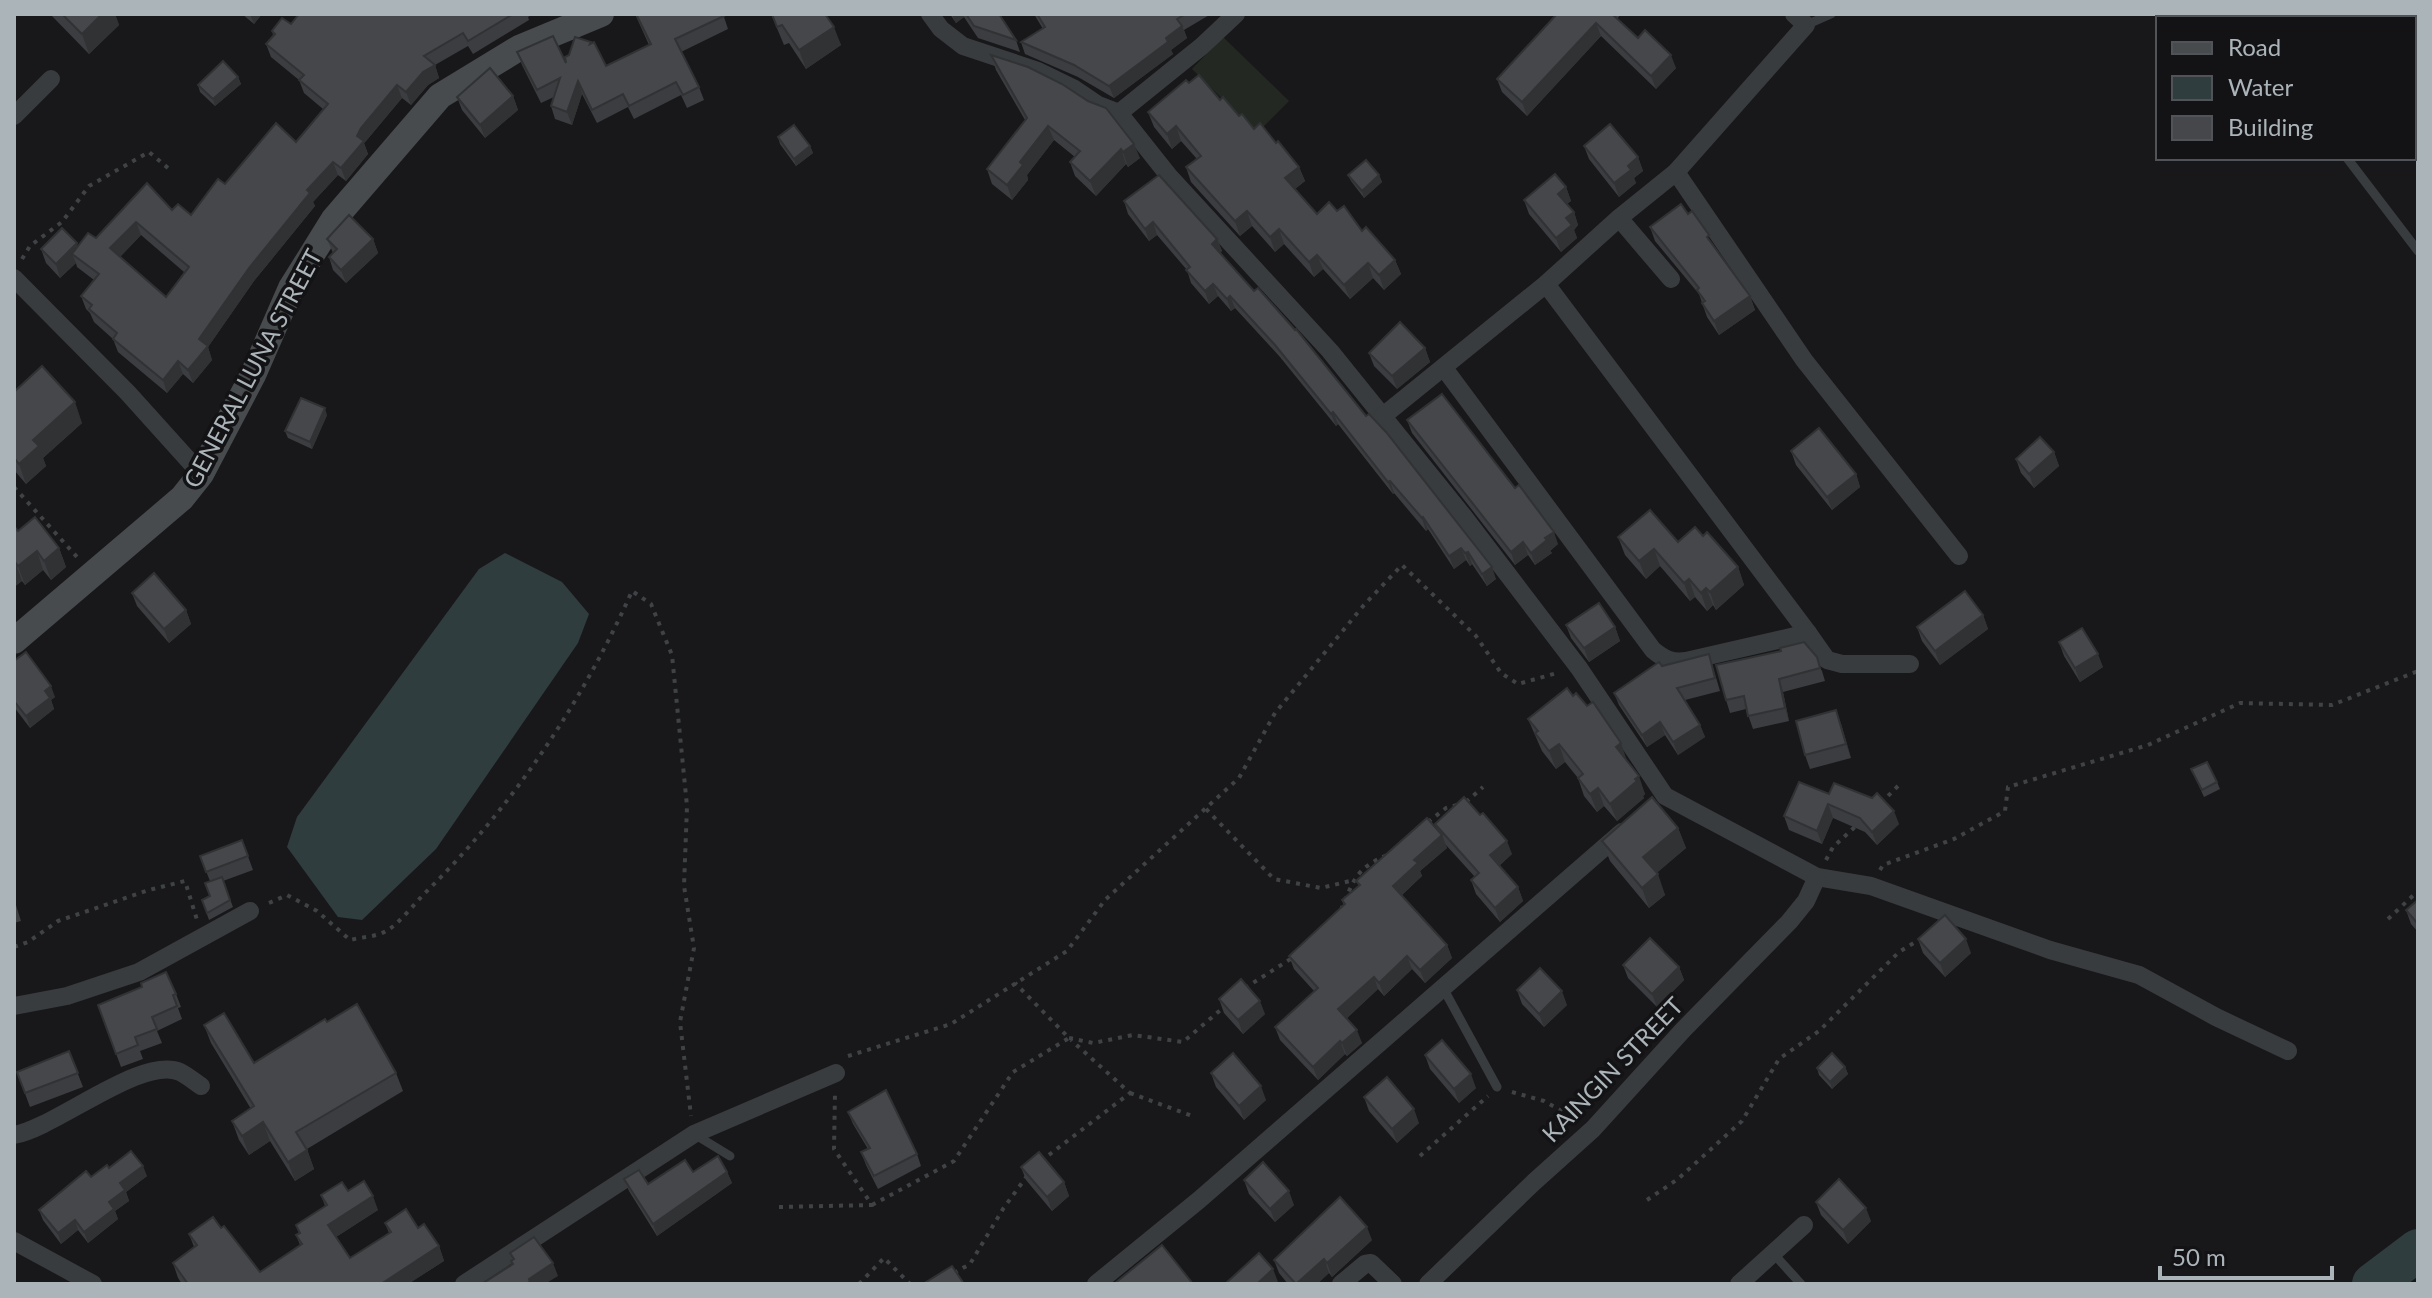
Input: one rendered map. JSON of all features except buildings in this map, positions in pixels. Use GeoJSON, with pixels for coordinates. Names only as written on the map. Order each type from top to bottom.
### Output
{"type":"FeatureCollection","features":[{"type":"Feature","properties":{"kind":"street"},"geometry":{"type":"LineString","coordinates":[[930,14],[941,29],[963,46],[1038,71],[1073,88],[1098,105],[1119,113],[1169,176],[1330,351],[1464,517],[1579,668],[1660,801],[1817,877],[1871,886],[2050,950],[2139,975],[2288,1051]]}},
{"type":"Feature","properties":{"kind":"street"},"geometry":{"type":"LineString","coordinates":[[1119,113],[1236,14]]}},
{"type":"Feature","properties":{"kind":"street","name":"GENERAL LUNA STREET"},"geometry":{"type":"LineString","coordinates":[[14,641],[58,607],[182,498],[201,474],[253,375],[291,288],[334,219],[440,96],[519,48],[588,16]]}},
{"type":"Feature","properties":{"kind":"street"},"geometry":{"type":"LineString","coordinates":[[1383,416],[1546,284],[1676,172],[1800,20]]}},
{"type":"Feature","properties":{"kind":"street"},"geometry":{"type":"LineString","coordinates":[[14,116],[51,79]]}},
{"type":"Feature","properties":{"kind":"street"},"geometry":{"type":"LineString","coordinates":[[1676,172],[1804,360],[1959,556]]}},
{"type":"Feature","properties":{"kind":"street"},"geometry":{"type":"LineString","coordinates":[[1619,218],[1671,279]]}},
{"type":"Feature","properties":{"kind":"street"},"geometry":{"type":"LineString","coordinates":[[14,278],[128,393],[201,474]]}},
{"type":"Feature","properties":{"kind":"street"},"geometry":{"type":"LineString","coordinates":[[1546,284],[1827,660],[1842,664],[1910,664]]}},
{"type":"Feature","properties":{"kind":"street"},"geometry":{"type":"LineString","coordinates":[[1444,368],[1662,658],[1674,662],[1686,661],[1808,633]]}},
{"type":"Feature","properties":{"kind":"street"},"geometry":{"type":"LineString","coordinates":[[1096,1284],[1199,1200],[1632,824]]}},
{"type":"Feature","properties":{"kind":"street","name":"KAINGIN STREET"},"geometry":{"type":"LineString","coordinates":[[1428,1284],[1593,1129],[1683,1030],[1789,922],[1806,901],[1817,877]]}},
{"type":"Feature","properties":{"kind":"street"},"geometry":{"type":"LineString","coordinates":[[14,1006],[67,996],[139,972],[250,911]]}},
{"type":"Feature","properties":{"kind":"street"},"geometry":{"type":"LineString","coordinates":[[14,1135],[45,1124],[144,1073],[178,1071],[201,1086]]}},
{"type":"Feature","properties":{"kind":"street"},"geometry":{"type":"LineString","coordinates":[[464,1284],[694,1134],[836,1073]]}},
{"type":"Feature","properties":{"kind":"street"},"geometry":{"type":"LineString","coordinates":[[1739,1284],[1804,1225]]}},
{"type":"Feature","properties":{"kind":"street"},"geometry":{"type":"LineString","coordinates":[[14,1241],[93,1284]]}},
{"type":"Feature","properties":{"kind":"street"},"geometry":{"type":"LineString","coordinates":[[1341,1284],[1365,1264],[1371,1263],[1393,1284]]}},
{"type":"Feature","properties":{"kind":"lane"},"geometry":{"type":"LineString","coordinates":[[1800,20],[1831,14]]}},
{"type":"Feature","properties":{"kind":"lane"},"geometry":{"type":"LineString","coordinates":[[2349,160],[2418,251]]}},
{"type":"Feature","properties":{"kind":"lane"},"geometry":{"type":"LineString","coordinates":[[1442,986],[1497,1087]]}},
{"type":"Feature","properties":{"kind":"lane"},"geometry":{"type":"LineString","coordinates":[[694,1134],[730,1156]]}},
{"type":"Feature","properties":{"kind":"lane"},"geometry":{"type":"LineString","coordinates":[[1772,1252],[1801,1284]]}},
{"type":"Feature","properties":{"kind":"path"},"geometry":{"type":"LineString","coordinates":[[14,271],[30,246],[62,222],[89,186],[149,152],[168,168]]}},
{"type":"Feature","properties":{"kind":"path"},"geometry":{"type":"LineString","coordinates":[[14,487],[92,574]]}},
{"type":"Feature","properties":{"kind":"path"},"geometry":{"type":"LineString","coordinates":[[872,1205],[834,1149],[836,1073],[848,1057],[951,1024],[1067,951],[1105,900],[1239,778],[1275,713],[1364,605],[1402,565],[1476,636],[1501,673],[1518,684],[1579,668]]}},
{"type":"Feature","properties":{"kind":"path"},"geometry":{"type":"LineString","coordinates":[[250,911],[287,895],[317,911],[350,940],[386,931],[449,870],[505,803],[561,722],[608,645],[632,591],[651,604],[672,655],[687,806],[684,886],[694,948],[680,1022],[694,1134]]}},
{"type":"Feature","properties":{"kind":"path"},"geometry":{"type":"LineString","coordinates":[[1871,886],[1883,865],[1954,839],[2005,811],[2008,787],[2148,745],[2240,703],[2332,705],[2418,671]]}},
{"type":"Feature","properties":{"kind":"path"},"geometry":{"type":"LineString","coordinates":[[1872,812],[1900,784]]}},
{"type":"Feature","properties":{"kind":"path"},"geometry":{"type":"LineString","coordinates":[[1421,827],[1446,808],[1464,803],[1483,787]]}},
{"type":"Feature","properties":{"kind":"path"},"geometry":{"type":"LineString","coordinates":[[1206,809],[1274,879],[1321,888],[1354,880]]}},
{"type":"Feature","properties":{"kind":"path"},"geometry":{"type":"LineString","coordinates":[[1817,877],[1833,847],[1863,821]]}},
{"type":"Feature","properties":{"kind":"path"},"geometry":{"type":"LineString","coordinates":[[1339,914],[1354,880],[1365,865],[1391,853]]}},
{"type":"Feature","properties":{"kind":"path"},"geometry":{"type":"LineString","coordinates":[[14,947],[28,942],[58,921],[185,881],[200,939]]}},
{"type":"Feature","properties":{"kind":"path"},"geometry":{"type":"LineString","coordinates":[[2388,919],[2418,891]]}},
{"type":"Feature","properties":{"kind":"path"},"geometry":{"type":"LineString","coordinates":[[1647,1200],[1678,1179],[1742,1121],[1779,1059],[1819,1031],[1899,952],[1923,938]]}},
{"type":"Feature","properties":{"kind":"path"},"geometry":{"type":"LineString","coordinates":[[1241,992],[1295,956]]}},
{"type":"Feature","properties":{"kind":"path"},"geometry":{"type":"LineString","coordinates":[[1015,983],[1069,1038],[1130,1093],[1195,1117]]}},
{"type":"Feature","properties":{"kind":"path"},"geometry":{"type":"LineString","coordinates":[[779,1207],[872,1205],[954,1161],[1013,1072],[1069,1038],[1093,1043],[1133,1035],[1183,1042],[1229,1002]]}},
{"type":"Feature","properties":{"kind":"path"},"geometry":{"type":"LineString","coordinates":[[1420,1156],[1497,1087],[1544,1101],[1593,1129]]}},
{"type":"Feature","properties":{"kind":"path"},"geometry":{"type":"LineString","coordinates":[[946,1277],[970,1264],[1003,1209],[1034,1167],[1130,1093]]}},
{"type":"Feature","properties":{"kind":"path"},"geometry":{"type":"LineString","coordinates":[[859,1284],[884,1258],[910,1284]]}},
{"type":"Feature","properties":{"kind":"shaded area"},"geometry":{"type":"Polygon","coordinates":[[[1223,37],[1289,101],[1257,133],[1192,69],[1223,37]]]}},
{"type":"Feature","properties":{"kind":"water"},"geometry":{"type":"Polygon","coordinates":[[[505,553],[562,582],[589,614],[578,643],[436,849],[362,920],[338,917],[287,847],[297,817],[479,569],[505,553]]]}},
{"type":"Feature","properties":{"kind":"waterway"},"geometry":{"type":"LineString","coordinates":[[2373,1284],[2418,1250]]}}]}
